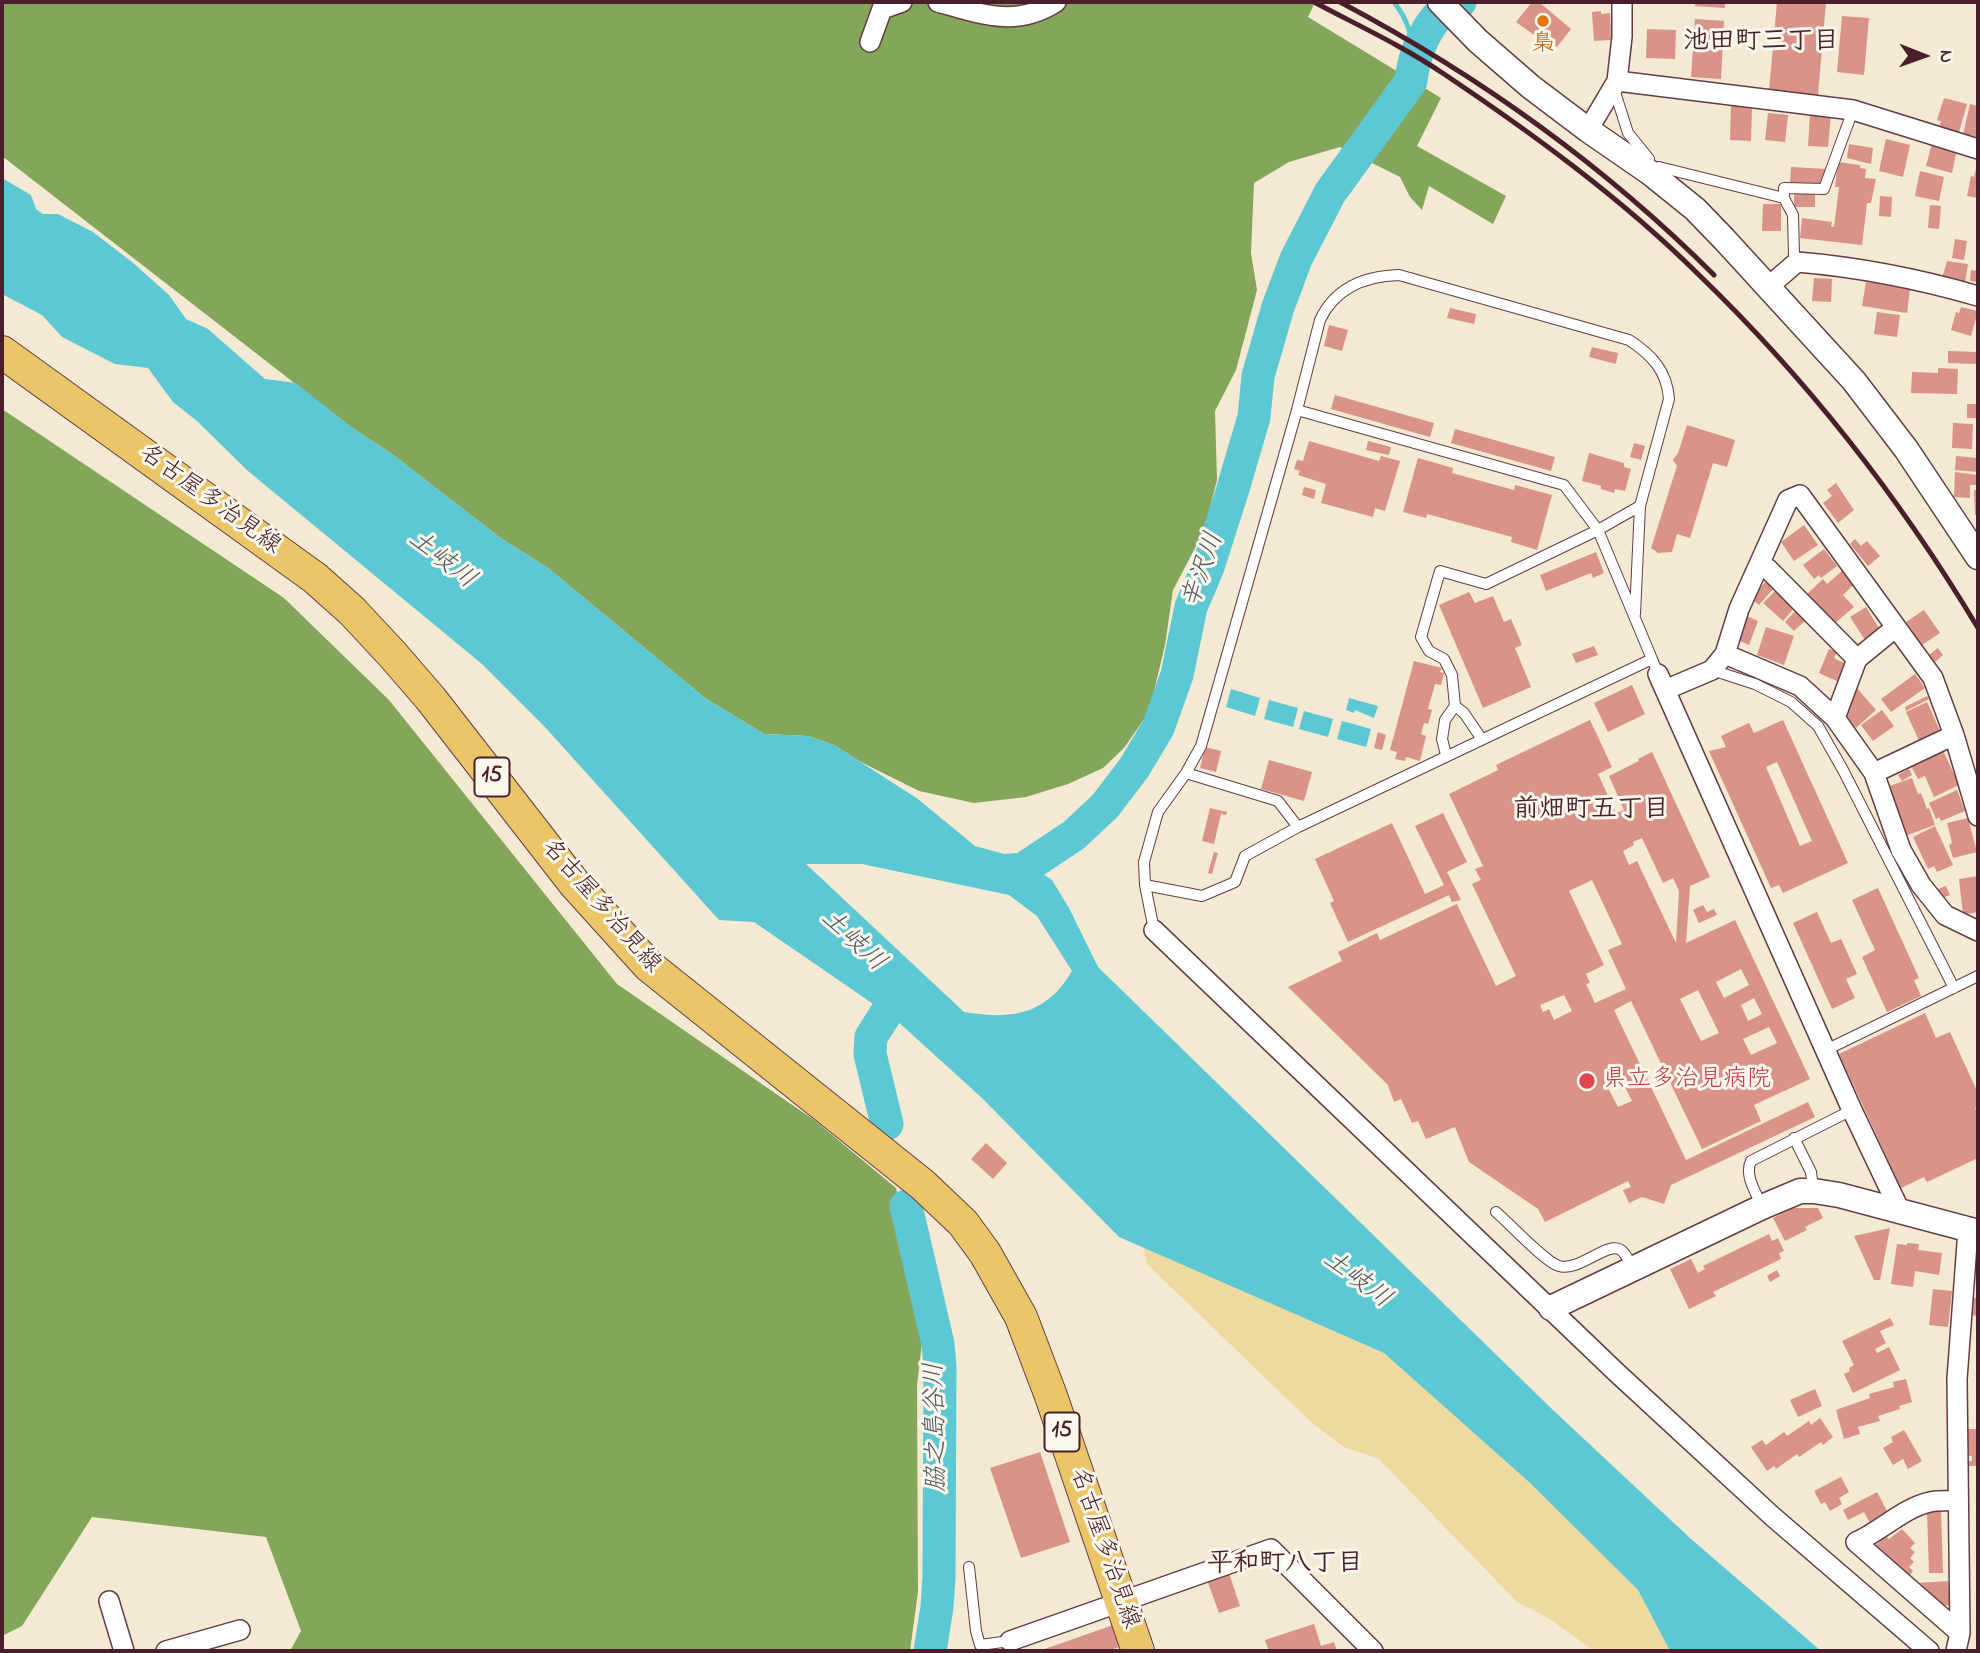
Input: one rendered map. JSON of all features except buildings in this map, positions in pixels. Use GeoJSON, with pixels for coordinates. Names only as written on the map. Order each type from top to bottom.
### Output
{"type":"FeatureCollection","features":[{"type":"Feature","properties":{"kind":"main road","name":"名古屋多治見線"},"geometry":{"type":"LineString","coordinates":[[2,352],[315,578],[352,611],[431,699],[574,883],[649,967],[923,1185],[963,1223],[999,1274],[1021,1317],[1051,1396],[1138,1651]]}},
{"type":"Feature","properties":{"kind":"street"},"geometry":{"type":"LineString","coordinates":[[870,42],[882,9],[902,2]]}},
{"type":"Feature","properties":{"kind":"street"},"geometry":{"type":"LineString","coordinates":[[938,2],[990,16],[1023,8],[1040,12],[1056,2]]}},
{"type":"Feature","properties":{"kind":"street"},"geometry":{"type":"LineString","coordinates":[[1440,2],[1478,41],[1588,130],[1647,170],[1695,209],[1862,391],[1906,449],[1978,557]]}},
{"type":"Feature","properties":{"kind":"street"},"geometry":{"type":"LineString","coordinates":[[1588,130],[1615,85],[1622,37],[1622,2]]}},
{"type":"Feature","properties":{"kind":"street"},"geometry":{"type":"LineString","coordinates":[[1615,85],[1853,110],[1978,149]]}},
{"type":"Feature","properties":{"kind":"street"},"geometry":{"type":"LineString","coordinates":[[1768,287],[1797,262],[1838,265],[1939,285],[1978,296]]}},
{"type":"Feature","properties":{"kind":"street"},"geometry":{"type":"LineString","coordinates":[[1901,1213],[1852,1110],[1658,674],[1712,670],[1725,654],[1739,609],[1788,500],[1800,495],[1933,678],[1954,734],[1978,816]]}},
{"type":"Feature","properties":{"kind":"street"},"geometry":{"type":"LineString","coordinates":[[1759,565],[1768,569],[1857,659]]}},
{"type":"Feature","properties":{"kind":"street"},"geometry":{"type":"LineString","coordinates":[[1835,718],[1857,659],[1895,628]]}},
{"type":"Feature","properties":{"kind":"street"},"geometry":{"type":"LineString","coordinates":[[1725,654],[1800,686],[1835,718],[1874,773],[1901,850],[1921,885],[1945,915],[1978,931]]}},
{"type":"Feature","properties":{"kind":"street"},"geometry":{"type":"LineString","coordinates":[[1874,773],[1954,734]]}},
{"type":"Feature","properties":{"kind":"street"},"geometry":{"type":"LineString","coordinates":[[1154,930],[1616,1372],[1772,1516],[1929,1651]]}},
{"type":"Feature","properties":{"kind":"street"},"geometry":{"type":"LineString","coordinates":[[1551,1308],[1800,1191],[1814,1191],[1973,1231],[1957,1379],[1958,1642]]}},
{"type":"Feature","properties":{"kind":"street"},"geometry":{"type":"LineString","coordinates":[[1958,1501],[1929,1502],[1903,1513],[1869,1537],[1856,1542],[1958,1642]]}},
{"type":"Feature","properties":{"kind":"street"},"geometry":{"type":"LineString","coordinates":[[1011,1648],[1120,1601],[1271,1549],[1373,1651]]}},
{"type":"Feature","properties":{"kind":"street"},"geometry":{"type":"LineString","coordinates":[[109,1601],[124,1651]]}},
{"type":"Feature","properties":{"kind":"street"},"geometry":{"type":"LineString","coordinates":[[166,1651],[240,1630]]}},
{"type":"Feature","properties":{"kind":"lane"},"geometry":{"type":"LineString","coordinates":[[1615,85],[1628,133],[1649,159],[1647,170],[1659,167],[1784,198]]}},
{"type":"Feature","properties":{"kind":"lane"},"geometry":{"type":"LineString","coordinates":[[1797,262],[1794,256],[1793,215],[1784,198],[1784,188],[1824,189],[1853,110]]}},
{"type":"Feature","properties":{"kind":"lane"},"geometry":{"type":"LineString","coordinates":[[1154,930],[1145,885],[1144,862],[1158,812],[1186,773],[1201,746],[1320,320],[1326,307],[1350,286],[1385,275],[1399,275],[1629,340],[1654,359],[1665,378],[1669,399],[1640,506],[1635,617]]}},
{"type":"Feature","properties":{"kind":"lane"},"geometry":{"type":"LineString","coordinates":[[1145,885],[1202,895],[1235,882],[1245,856],[1298,827],[1480,738],[1658,674],[1598,530],[1564,485],[1297,410]]}},
{"type":"Feature","properties":{"kind":"lane"},"geometry":{"type":"LineString","coordinates":[[1446,755],[1441,739],[1445,720],[1455,706],[1452,675],[1444,659],[1429,651],[1421,637],[1440,571],[1486,584],[1598,530],[1640,506]]}},
{"type":"Feature","properties":{"kind":"lane"},"geometry":{"type":"LineString","coordinates":[[1712,670],[1755,684],[1791,702],[1818,726],[1954,988]]}},
{"type":"Feature","properties":{"kind":"lane"},"geometry":{"type":"LineString","coordinates":[[1455,706],[1464,713],[1480,738]]}},
{"type":"Feature","properties":{"kind":"lane"},"geometry":{"type":"LineString","coordinates":[[1186,773],[1278,801],[1298,827]]}},
{"type":"Feature","properties":{"kind":"lane"},"geometry":{"type":"LineString","coordinates":[[1826,1050],[1978,976]]}},
{"type":"Feature","properties":{"kind":"lane"},"geometry":{"type":"LineString","coordinates":[[1762,1207],[1749,1177],[1748,1167],[1751,1161],[1852,1110]]}},
{"type":"Feature","properties":{"kind":"lane"},"geometry":{"type":"LineString","coordinates":[[1794,1138],[1811,1172],[1814,1191]]}},
{"type":"Feature","properties":{"kind":"lane"},"geometry":{"type":"LineString","coordinates":[[1496,1212],[1555,1265],[1573,1267],[1609,1249],[1617,1248],[1622,1251],[1633,1269]]}},
{"type":"Feature","properties":{"kind":"lane"},"geometry":{"type":"LineString","coordinates":[[969,1567],[980,1645],[1011,1648]]}},
{"type":"Feature","properties":{"kind":"green space"},"geometry":{"type":"Polygon","coordinates":[[[2,2],[1315,2],[1308,17],[1441,98],[1417,146],[1506,196],[1493,224],[1429,186],[1422,210],[1410,197],[1400,177],[1340,147],[1289,162],[1254,183],[1251,253],[1257,290],[1236,370],[1215,411],[1217,480],[1204,531],[1173,590],[1165,645],[1149,712],[1124,748],[1103,768],[1068,784],[1026,797],[974,803],[919,791],[859,761],[834,745],[808,736],[764,734],[705,698],[548,568],[499,537],[392,454],[351,427],[2,156],[2,2]]]}},
{"type":"Feature","properties":{"kind":"green space"},"geometry":{"type":"Polygon","coordinates":[[[2,409],[284,598],[389,700],[617,984],[814,1120],[896,1188],[926,1309],[917,1385],[918,1592],[910,1651],[290,1651],[301,1631],[266,1537],[92,1517],[22,1626],[2,1636],[2,409]]]}},
{"type":"Feature","properties":{"kind":"sand"},"geometry":{"type":"Polygon","coordinates":[[[1144,1248],[1384,1353],[1529,1482],[1638,1590],[1670,1651],[1594,1651],[1550,1619],[1517,1602],[1379,1459],[1344,1447],[1312,1423],[1147,1264],[1144,1248]]]}},
{"type":"Feature","properties":{"kind":"water","name":"土岐川"},"geometry":{"type":"Polygon","coordinates":[[[2,178],[31,195],[36,209],[43,214],[58,214],[93,232],[169,295],[186,319],[208,329],[265,379],[296,383],[499,537],[548,568],[705,698],[764,734],[808,736],[834,745],[918,799],[975,846],[1019,858],[1052,880],[1098,967],[1554,1411],[1691,1539],[1821,1651],[1670,1651],[1638,1590],[1529,1482],[1384,1353],[1119,1237],[982,1098],[895,1019],[754,922],[719,920],[544,726],[482,664],[248,471],[197,421],[173,402],[148,368],[115,364],[62,337],[42,315],[2,294],[2,178]],[[806,864],[964,1012],[997,1015],[1026,1011],[1051,997],[1072,971],[1037,916],[1009,895],[862,864],[806,864]]]}},
{"type":"Feature","properties":{"kind":"water"},"geometry":{"type":"Polygon","coordinates":[[[1231,689],[1260,698],[1255,716],[1226,707],[1231,689]]]}},
{"type":"Feature","properties":{"kind":"water"},"geometry":{"type":"Polygon","coordinates":[[[1349,698],[1378,706],[1374,718],[1355,710],[1354,713],[1346,710],[1349,698]]]}},
{"type":"Feature","properties":{"kind":"water"},"geometry":{"type":"Polygon","coordinates":[[[1269,700],[1298,708],[1293,727],[1264,719],[1269,700]]]}},
{"type":"Feature","properties":{"kind":"water"},"geometry":{"type":"Polygon","coordinates":[[[1304,711],[1333,719],[1328,737],[1299,729],[1304,711]]]}},
{"type":"Feature","properties":{"kind":"water"},"geometry":{"type":"Polygon","coordinates":[[[1342,721],[1371,729],[1366,747],[1337,739],[1342,721]]]}},
{"type":"Feature","properties":{"kind":"waterway"},"geometry":{"type":"LineString","coordinates":[[1394,2],[1405,20],[1417,54]]}},
{"type":"Feature","properties":{"kind":"waterway","name":"辛沢川"},"geometry":{"type":"LineString","coordinates":[[988,872],[1023,869],[1074,835],[1105,806],[1134,768],[1158,728],[1177,675],[1191,607],[1208,567],[1232,492],[1254,417],[1258,376],[1278,307],[1296,259],[1330,193],[1411,81],[1426,32],[1438,16],[1460,2]]}},
{"type":"Feature","properties":{"kind":"waterway","name":"脇之島谷川"},"geometry":{"type":"LineString","coordinates":[[887,1124],[870,1054],[871,1037],[902,988]]}},
{"type":"Feature","properties":{"kind":"waterway","name":"脇之島谷川"},"geometry":{"type":"LineString","coordinates":[[906,1206],[938,1344],[940,1367],[939,1577],[930,1651]]}},
{"type":"Feature","properties":{"kind":"railway"},"geometry":{"type":"LineString","coordinates":[[1314,2],[1412,54],[1477,96],[1543,143],[1668,245],[1776,354],[1849,441],[1917,532],[1978,628]]}},
{"type":"Feature","properties":{"kind":"railway"},"geometry":{"type":"LineString","coordinates":[[1340,2],[1440,60],[1537,125],[1629,196],[1714,275]]}},
{"type":"Feature","properties":{"kind":"place","name":"梟"},"geometry":{"type":"Point","coordinates":[1543,21]}},
{"type":"Feature","properties":{"kind":"place","name":"県立多治見病院"},"geometry":{"type":"Point","coordinates":[1587,1081]}},
{"type":"Feature","properties":{"kind":"district","name":"池田町三丁目"},"geometry":{"type":"Point","coordinates":[1761,44]}},
{"type":"Feature","properties":{"kind":"district","name":"前畑町五丁目"},"geometry":{"type":"Point","coordinates":[1591,812]}},
{"type":"Feature","properties":{"kind":"district","name":"平和町八丁目"},"geometry":{"type":"Point","coordinates":[1285,1566]}}]}
